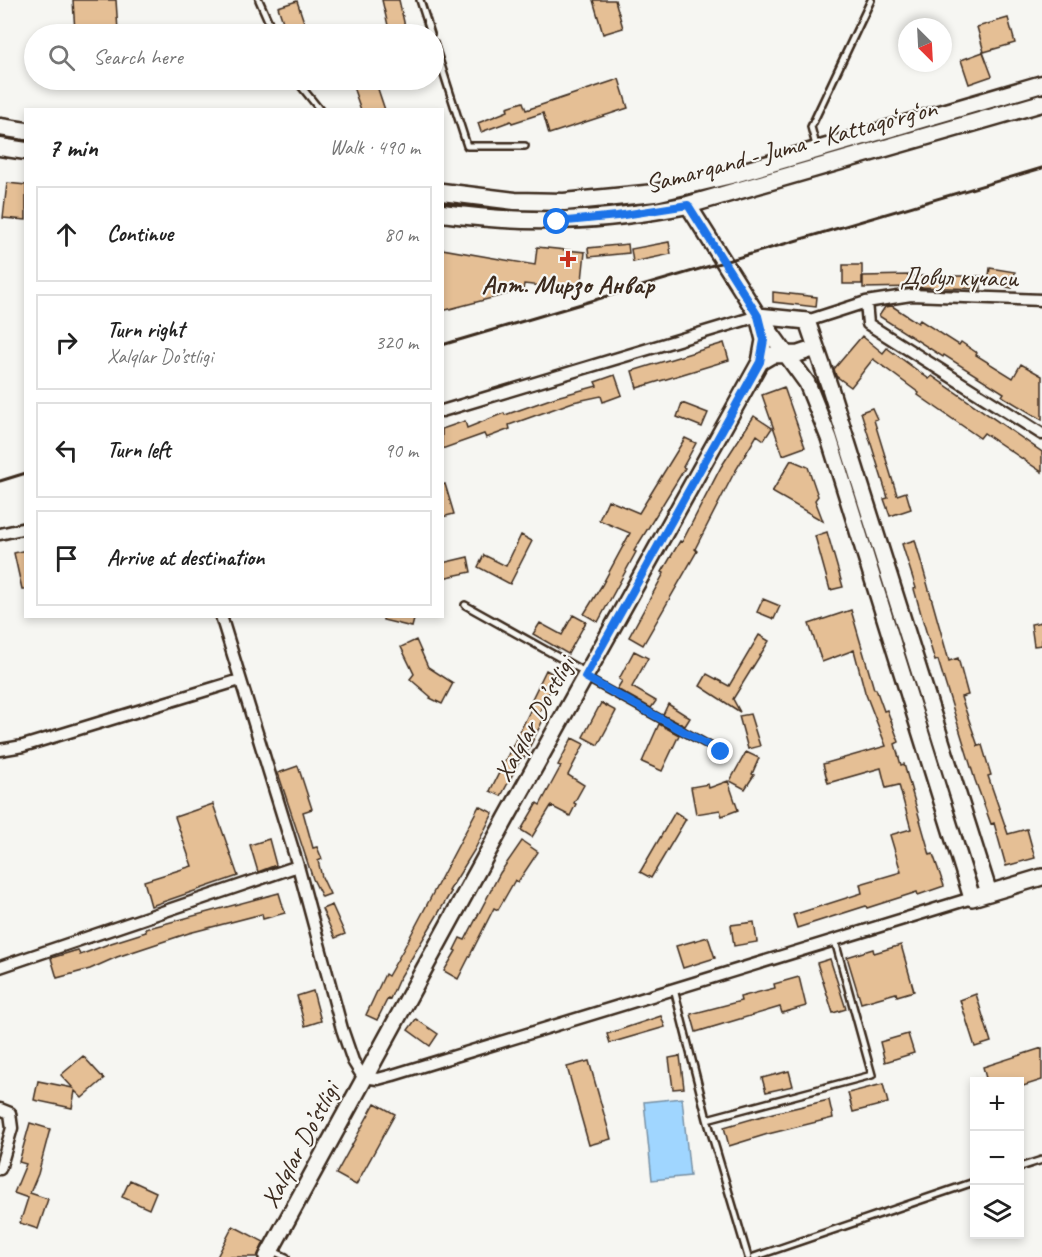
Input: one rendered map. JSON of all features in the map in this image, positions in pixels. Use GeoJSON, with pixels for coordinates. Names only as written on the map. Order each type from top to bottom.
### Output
{"type":"FeatureCollection","features":[{"type":"Feature","properties":{"kind":"main road","name":"Samarqand - Juma - Kattaqo‘rg‘on"},"geometry":{"type":"LineString","coordinates":[[444,192],[536,202],[590,201],[676,189],[1042,84]]}},
{"type":"Feature","properties":{"kind":"main road","name":"Samarqand - Juma - Kattaqo‘rg‘on"},"geometry":{"type":"LineString","coordinates":[[444,213],[503,220],[557,222],[688,205],[1042,103]]}},
{"type":"Feature","properties":{"kind":"main road"},"geometry":{"type":"LineString","coordinates":[[0,127],[24,131]]}},
{"type":"Feature","properties":{"kind":"main road"},"geometry":{"type":"LineString","coordinates":[[0,147],[24,151]]}},
{"type":"Feature","properties":{"kind":"street"},"geometry":{"type":"LineString","coordinates":[[688,205],[758,316],[765,348],[772,355],[798,354],[816,348]]}},
{"type":"Feature","properties":{"kind":"street","name":"Довул кучаси"},"geometry":{"type":"LineString","coordinates":[[807,321],[866,302],[911,295],[1042,300]]}},
{"type":"Feature","properties":{"kind":"street"},"geometry":{"type":"LineString","coordinates":[[866,302],[868,324],[1042,434]]}},
{"type":"Feature","properties":{"kind":"street"},"geometry":{"type":"LineString","coordinates":[[444,410],[758,316],[807,321]]}},
{"type":"Feature","properties":{"kind":"street"},"geometry":{"type":"LineString","coordinates":[[807,321],[989,893]]}},
{"type":"Feature","properties":{"kind":"street"},"geometry":{"type":"LineString","coordinates":[[765,348],[807,321]]}},
{"type":"Feature","properties":{"kind":"street"},"geometry":{"type":"LineString","coordinates":[[765,348],[788,354],[807,383],[829,438],[972,898]]}},
{"type":"Feature","properties":{"kind":"street","name":"Xalqlar Do’stligi"},"geometry":{"type":"LineString","coordinates":[[269,1254],[363,1077],[765,348]]}},
{"type":"Feature","properties":{"kind":"street"},"geometry":{"type":"LineString","coordinates":[[0,534],[24,528]]}},
{"type":"Feature","properties":{"kind":"street"},"geometry":{"type":"LineString","coordinates":[[222,618],[298,866],[342,1029],[353,1061],[363,1077],[378,1079],[393,1075],[1042,877]]}},
{"type":"Feature","properties":{"kind":"street"},"geometry":{"type":"LineString","coordinates":[[0,750],[23,746],[240,680]]}},
{"type":"Feature","properties":{"kind":"street"},"geometry":{"type":"LineString","coordinates":[[0,967],[298,866]]}},
{"type":"Feature","properties":{"kind":"street"},"geometry":{"type":"LineString","coordinates":[[0,1109],[10,1113],[12,1128],[0,1169]]}},
{"type":"Feature","properties":{"kind":"lane"},"geometry":{"type":"LineString","coordinates":[[259,0],[270,24]]}},
{"type":"Feature","properties":{"kind":"lane"},"geometry":{"type":"LineString","coordinates":[[420,0],[428,24]]}},
{"type":"Feature","properties":{"kind":"lane"},"geometry":{"type":"LineString","coordinates":[[818,150],[811,127],[871,0]]}},
{"type":"Feature","properties":{"kind":"lane"},"geometry":{"type":"LineString","coordinates":[[444,74],[467,146],[525,146]]}},
{"type":"Feature","properties":{"kind":"lane"},"geometry":{"type":"LineString","coordinates":[[304,90],[318,108]]}},
{"type":"Feature","properties":{"kind":"lane"},"geometry":{"type":"LineString","coordinates":[[465,605],[721,752]]}},
{"type":"Feature","properties":{"kind":"lane"},"geometry":{"type":"LineString","coordinates":[[707,1119],[872,1075],[836,941]]}},
{"type":"Feature","properties":{"kind":"lane"},"geometry":{"type":"LineString","coordinates":[[674,990],[707,1119],[748,1257]]}},
{"type":"Feature","properties":{"kind":"lane"},"geometry":{"type":"LineString","coordinates":[[1024,1166],[1042,1160]]}},
{"type":"Feature","properties":{"kind":"lane"},"geometry":{"type":"LineString","coordinates":[[753,1257],[970,1184]]}},
{"type":"Feature","properties":{"kind":"lane"},"geometry":{"type":"LineString","coordinates":[[269,1254],[286,1257]]}},
{"type":"Feature","properties":{"kind":"water"},"geometry":{"type":"Polygon","coordinates":[[[682,1098],[690,1176],[652,1180],[644,1102],[682,1098]]]}},
{"type":"Feature","properties":{"kind":"building"},"geometry":{"type":"Polygon","coordinates":[[[73,0],[116,0],[118,24],[74,24],[73,0]]]}},
{"type":"Feature","properties":{"kind":"building"},"geometry":{"type":"Polygon","coordinates":[[[382,0],[399,0],[404,24],[388,24],[382,0]]]}},
{"type":"Feature","properties":{"kind":"building"},"geometry":{"type":"Polygon","coordinates":[[[593,0],[615,0],[623,28],[603,34],[593,0]]]}},
{"type":"Feature","properties":{"kind":"building"},"geometry":{"type":"Polygon","coordinates":[[[297,1],[305,24],[284,24],[278,7],[297,1]]]}},
{"type":"Feature","properties":{"kind":"building"},"geometry":{"type":"Polygon","coordinates":[[[1008,18],[1015,43],[984,52],[977,27],[1008,18]]]}},
{"type":"Feature","properties":{"kind":"building"},"geometry":{"type":"Polygon","coordinates":[[[983,52],[992,76],[969,84],[961,60],[983,52]]]}},
{"type":"Feature","properties":{"kind":"building"},"geometry":{"type":"Polygon","coordinates":[[[619,79],[628,108],[549,134],[543,113],[481,132],[478,123],[508,111],[507,107],[523,102],[526,110],[619,79]]]}},
{"type":"Feature","properties":{"kind":"building"},"geometry":{"type":"Polygon","coordinates":[[[354,90],[378,90],[384,108],[360,108],[354,90]]]}},
{"type":"Feature","properties":{"kind":"building"},"geometry":{"type":"Polygon","coordinates":[[[7,183],[24,185],[24,220],[3,218],[7,183]]]}},
{"type":"Feature","properties":{"kind":"building"},"geometry":{"type":"Polygon","coordinates":[[[669,242],[671,254],[633,262],[631,249],[669,242]]]}},
{"type":"Feature","properties":{"kind":"building"},"geometry":{"type":"Polygon","coordinates":[[[628,244],[629,253],[589,257],[588,248],[628,244]]]}},
{"type":"Feature","properties":{"kind":"building"},"geometry":{"type":"Polygon","coordinates":[[[537,247],[585,252],[581,290],[524,284],[523,290],[444,310],[444,249],[535,265],[537,247]]]}},
{"type":"Feature","properties":{"kind":"building"},"geometry":{"type":"Polygon","coordinates":[[[843,265],[862,265],[862,284],[843,284],[843,265]]]}},
{"type":"Feature","properties":{"kind":"building"},"geometry":{"type":"Polygon","coordinates":[[[990,268],[1015,272],[1012,288],[988,283],[990,268]]]}},
{"type":"Feature","properties":{"kind":"building"},"geometry":{"type":"Polygon","coordinates":[[[863,276],[981,276],[981,289],[863,288],[863,276]]]}},
{"type":"Feature","properties":{"kind":"building"},"geometry":{"type":"Polygon","coordinates":[[[773,292],[817,297],[816,307],[773,302],[773,292]]]}},
{"type":"Feature","properties":{"kind":"building"},"geometry":{"type":"Polygon","coordinates":[[[892,306],[918,323],[920,320],[959,345],[961,342],[977,353],[976,355],[1013,378],[1021,364],[1042,376],[1042,420],[1002,396],[1004,393],[879,316],[885,307],[892,306]]]}},
{"type":"Feature","properties":{"kind":"building"},"geometry":{"type":"Polygon","coordinates":[[[862,336],[883,353],[887,348],[929,379],[932,376],[1042,452],[1042,472],[984,433],[980,438],[918,395],[919,393],[873,359],[851,387],[836,376],[834,369],[862,336]]]}},
{"type":"Feature","properties":{"kind":"building"},"geometry":{"type":"Polygon","coordinates":[[[724,343],[729,360],[637,388],[632,371],[724,343]]]}},
{"type":"Feature","properties":{"kind":"building"},"geometry":{"type":"Polygon","coordinates":[[[615,375],[622,395],[603,402],[601,396],[573,402],[509,425],[510,429],[486,438],[484,434],[444,448],[444,428],[465,421],[467,428],[504,413],[505,415],[556,397],[597,386],[595,382],[615,375]]]}},
{"type":"Feature","properties":{"kind":"building"},"geometry":{"type":"Polygon","coordinates":[[[784,387],[805,447],[783,455],[762,395],[784,387]]]}},
{"type":"Feature","properties":{"kind":"building"},"geometry":{"type":"Polygon","coordinates":[[[682,403],[708,413],[702,427],[677,417],[682,403]]]}},
{"type":"Feature","properties":{"kind":"building"},"geometry":{"type":"Polygon","coordinates":[[[872,408],[897,495],[906,492],[911,509],[890,516],[884,499],[888,498],[861,412],[872,408]]]}},
{"type":"Feature","properties":{"kind":"building"},"geometry":{"type":"Polygon","coordinates":[[[754,416],[772,428],[764,440],[757,435],[733,475],[695,549],[697,551],[643,645],[629,637],[664,573],[662,572],[680,541],[682,542],[721,467],[754,416]]]}},
{"type":"Feature","properties":{"kind":"building"},"geometry":{"type":"Polygon","coordinates":[[[685,438],[696,443],[683,467],[685,468],[634,551],[636,552],[598,622],[584,614],[630,533],[599,520],[608,500],[639,513],[685,438]]]}},
{"type":"Feature","properties":{"kind":"building"},"geometry":{"type":"Polygon","coordinates":[[[791,460],[808,467],[818,496],[815,500],[823,521],[772,492],[791,460]]]}},
{"type":"Feature","properties":{"kind":"building"},"geometry":{"type":"Polygon","coordinates":[[[444,484],[454,514],[444,516],[444,484]]]}},
{"type":"Feature","properties":{"kind":"building"},"geometry":{"type":"Polygon","coordinates":[[[827,532],[843,587],[830,590],[815,536],[827,532]]]}},
{"type":"Feature","properties":{"kind":"building"},"geometry":{"type":"Polygon","coordinates":[[[521,535],[532,541],[510,584],[478,567],[484,555],[506,566],[521,535]]]}},
{"type":"Feature","properties":{"kind":"building"},"geometry":{"type":"Polygon","coordinates":[[[915,540],[949,661],[958,658],[968,695],[961,697],[978,746],[982,745],[991,775],[988,776],[1008,834],[1027,829],[1035,858],[1006,866],[994,823],[991,824],[975,780],[938,660],[935,661],[914,589],[916,588],[902,544],[915,540]]]}},
{"type":"Feature","properties":{"kind":"building"},"geometry":{"type":"Polygon","coordinates":[[[24,550],[24,589],[22,589],[14,553],[24,550]]]}},
{"type":"Feature","properties":{"kind":"building"},"geometry":{"type":"Polygon","coordinates":[[[468,557],[471,572],[444,578],[444,563],[468,557]]]}},
{"type":"Feature","properties":{"kind":"building"},"geometry":{"type":"Polygon","coordinates":[[[763,599],[780,606],[774,619],[757,612],[763,599]]]}},
{"type":"Feature","properties":{"kind":"building"},"geometry":{"type":"Polygon","coordinates":[[[851,610],[874,689],[876,689],[884,711],[887,710],[899,742],[895,744],[901,765],[904,764],[930,855],[933,854],[944,886],[918,895],[917,892],[867,908],[866,906],[797,928],[793,915],[862,893],[860,884],[901,872],[890,835],[911,829],[899,785],[886,788],[881,768],[828,783],[823,764],[886,746],[865,692],[854,650],[822,662],[809,624],[851,610]]]}},
{"type":"Feature","properties":{"kind":"building"},"geometry":{"type":"Polygon","coordinates":[[[573,615],[586,622],[568,654],[533,634],[540,623],[562,635],[573,615]]]}},
{"type":"Feature","properties":{"kind":"building"},"geometry":{"type":"Polygon","coordinates":[[[383,618],[414,618],[412,627],[383,620],[383,618]]]}},
{"type":"Feature","properties":{"kind":"building"},"geometry":{"type":"Polygon","coordinates":[[[1042,622],[1042,645],[1034,646],[1031,624],[1042,622]]]}},
{"type":"Feature","properties":{"kind":"building"},"geometry":{"type":"Polygon","coordinates":[[[759,635],[769,641],[733,699],[740,712],[700,686],[707,674],[729,686],[759,635]]]}},
{"type":"Feature","properties":{"kind":"building"},"geometry":{"type":"Polygon","coordinates":[[[416,640],[428,667],[453,683],[442,704],[430,698],[410,679],[414,674],[401,647],[416,640]]]}},
{"type":"Feature","properties":{"kind":"building"},"geometry":{"type":"Polygon","coordinates":[[[634,651],[648,658],[632,687],[656,701],[651,708],[617,689],[622,681],[619,679],[634,651]]]}},
{"type":"Feature","properties":{"kind":"building"},"geometry":{"type":"Polygon","coordinates":[[[546,670],[557,676],[538,715],[544,718],[501,796],[490,791],[532,707],[529,705],[546,670]]]}},
{"type":"Feature","properties":{"kind":"building"},"geometry":{"type":"Polygon","coordinates":[[[601,703],[616,711],[598,745],[583,737],[601,703]]]}},
{"type":"Feature","properties":{"kind":"building"},"geometry":{"type":"Polygon","coordinates":[[[668,704],[690,718],[685,726],[663,715],[668,704]]]}},
{"type":"Feature","properties":{"kind":"building"},"geometry":{"type":"Polygon","coordinates":[[[750,714],[760,746],[748,749],[739,716],[750,714]]]}},
{"type":"Feature","properties":{"kind":"building"},"geometry":{"type":"Polygon","coordinates":[[[659,724],[679,735],[662,771],[642,762],[659,724]]]}},
{"type":"Feature","properties":{"kind":"building"},"geometry":{"type":"Polygon","coordinates":[[[572,738],[584,744],[568,775],[584,785],[570,816],[551,806],[532,837],[521,830],[537,803],[540,805],[561,766],[558,765],[572,738]]]}},
{"type":"Feature","properties":{"kind":"building"},"geometry":{"type":"Polygon","coordinates":[[[746,752],[759,758],[752,774],[754,775],[745,789],[730,781],[746,752]]]}},
{"type":"Feature","properties":{"kind":"building"},"geometry":{"type":"Polygon","coordinates":[[[298,766],[312,809],[303,812],[313,848],[317,847],[322,859],[318,861],[330,894],[322,897],[313,879],[278,773],[298,766]]]}},
{"type":"Feature","properties":{"kind":"building"},"geometry":{"type":"Polygon","coordinates":[[[728,781],[738,810],[722,816],[720,810],[696,814],[691,787],[708,784],[709,788],[728,781]]]}},
{"type":"Feature","properties":{"kind":"building"},"geometry":{"type":"Polygon","coordinates":[[[213,804],[238,876],[151,906],[144,881],[192,866],[175,817],[213,804]]]}},
{"type":"Feature","properties":{"kind":"building"},"geometry":{"type":"Polygon","coordinates":[[[479,806],[493,813],[475,849],[377,1020],[366,1015],[385,974],[388,976],[403,950],[479,806]]]}},
{"type":"Feature","properties":{"kind":"building"},"geometry":{"type":"Polygon","coordinates":[[[675,812],[686,819],[651,878],[640,872],[675,812]]]}},
{"type":"Feature","properties":{"kind":"building"},"geometry":{"type":"Polygon","coordinates":[[[269,839],[276,865],[258,872],[250,845],[269,839]]]}},
{"type":"Feature","properties":{"kind":"building"},"geometry":{"type":"Polygon","coordinates":[[[522,841],[538,852],[518,882],[515,880],[498,910],[494,908],[458,979],[444,971],[456,951],[454,950],[460,938],[465,940],[500,873],[522,841]]]}},
{"type":"Feature","properties":{"kind":"building"},"geometry":{"type":"Polygon","coordinates":[[[279,893],[285,913],[263,919],[262,914],[189,933],[117,957],[90,969],[57,978],[51,958],[78,950],[80,955],[146,932],[145,929],[279,893]]]}},
{"type":"Feature","properties":{"kind":"building"},"geometry":{"type":"Polygon","coordinates":[[[332,905],[345,934],[335,938],[322,909],[332,905]]]}},
{"type":"Feature","properties":{"kind":"building"},"geometry":{"type":"Polygon","coordinates":[[[754,922],[757,942],[734,946],[731,925],[754,922]]]}},
{"type":"Feature","properties":{"kind":"building"},"geometry":{"type":"Polygon","coordinates":[[[708,937],[715,958],[683,968],[676,946],[708,937]]]}},
{"type":"Feature","properties":{"kind":"building"},"geometry":{"type":"Polygon","coordinates":[[[901,945],[914,991],[897,996],[896,993],[861,1003],[847,957],[873,949],[874,953],[901,945]]]}},
{"type":"Feature","properties":{"kind":"building"},"geometry":{"type":"Polygon","coordinates":[[[830,959],[846,1009],[833,1013],[817,963],[830,959]]]}},
{"type":"Feature","properties":{"kind":"building"},"geometry":{"type":"Polygon","coordinates":[[[799,977],[806,1006],[782,1013],[780,1007],[696,1032],[691,1014],[741,1001],[740,997],[775,988],[774,984],[799,977]]]}},
{"type":"Feature","properties":{"kind":"building"},"geometry":{"type":"Polygon","coordinates":[[[313,991],[321,1021],[305,1026],[297,996],[313,991]]]}},
{"type":"Feature","properties":{"kind":"building"},"geometry":{"type":"Polygon","coordinates":[[[976,994],[991,1042],[975,1047],[960,1000],[976,994]]]}},
{"type":"Feature","properties":{"kind":"building"},"geometry":{"type":"Polygon","coordinates":[[[661,1016],[665,1027],[610,1043],[607,1034],[661,1016]]]}},
{"type":"Feature","properties":{"kind":"building"},"geometry":{"type":"Polygon","coordinates":[[[416,1019],[438,1034],[430,1046],[408,1030],[416,1019]]]}},
{"type":"Feature","properties":{"kind":"building"},"geometry":{"type":"Polygon","coordinates":[[[908,1034],[914,1053],[885,1062],[880,1042],[908,1034]]]}},
{"type":"Feature","properties":{"kind":"building"},"geometry":{"type":"Polygon","coordinates":[[[1042,1048],[1042,1080],[1024,1086],[1024,1077],[986,1077],[983,1067],[1042,1048]]]}},
{"type":"Feature","properties":{"kind":"building"},"geometry":{"type":"Polygon","coordinates":[[[83,1056],[104,1079],[82,1098],[75,1091],[72,1108],[34,1100],[38,1081],[73,1088],[61,1075],[83,1056]]]}},
{"type":"Feature","properties":{"kind":"building"},"geometry":{"type":"Polygon","coordinates":[[[680,1056],[684,1088],[673,1089],[669,1058],[680,1056]]]}},
{"type":"Feature","properties":{"kind":"building"},"geometry":{"type":"Polygon","coordinates":[[[589,1061],[611,1139],[589,1145],[567,1067],[589,1061]]]}},
{"type":"Feature","properties":{"kind":"building"},"geometry":{"type":"Polygon","coordinates":[[[789,1071],[793,1086],[766,1092],[762,1078],[789,1071]]]}},
{"type":"Feature","properties":{"kind":"building"},"geometry":{"type":"Polygon","coordinates":[[[883,1084],[888,1103],[853,1112],[848,1093],[883,1084]]]}},
{"type":"Feature","properties":{"kind":"building"},"geometry":{"type":"Polygon","coordinates":[[[829,1100],[833,1118],[729,1146],[724,1127],[829,1100]]]}},
{"type":"Feature","properties":{"kind":"building"},"geometry":{"type":"Polygon","coordinates":[[[375,1103],[395,1114],[356,1185],[336,1174],[375,1103]]]}},
{"type":"Feature","properties":{"kind":"building"},"geometry":{"type":"Polygon","coordinates":[[[30,1123],[50,1129],[38,1174],[30,1193],[48,1199],[38,1229],[20,1223],[28,1198],[14,1193],[26,1164],[19,1162],[30,1123]]]}},
{"type":"Feature","properties":{"kind":"building"},"geometry":{"type":"Polygon","coordinates":[[[130,1180],[156,1192],[149,1209],[122,1197],[130,1180]]]}},
{"type":"Feature","properties":{"kind":"building"},"geometry":{"type":"Polygon","coordinates":[[[233,1226],[264,1242],[257,1257],[217,1257],[233,1226]]]}},
{"type":"Feature","properties":{"kind":"railway"},"geometry":{"type":"LineString","coordinates":[[444,344],[1042,168]]}},
{"type":"Feature","properties":{"kind":"railway"},"geometry":{"type":"LineString","coordinates":[[0,481],[24,474]]}},
{"type":"Feature","properties":{"kind":"place","name":"Апт. Мирзо Анвар"},"geometry":{"type":"Point","coordinates":[568,259]}},
{"type":"Feature","properties":{"kind":"route"},"geometry":{"type":"LineString","coordinates":[[557,222],[653,212],[688,205],[758,316],[763,332],[760,362],[585,677],[721,752]]}}]}
